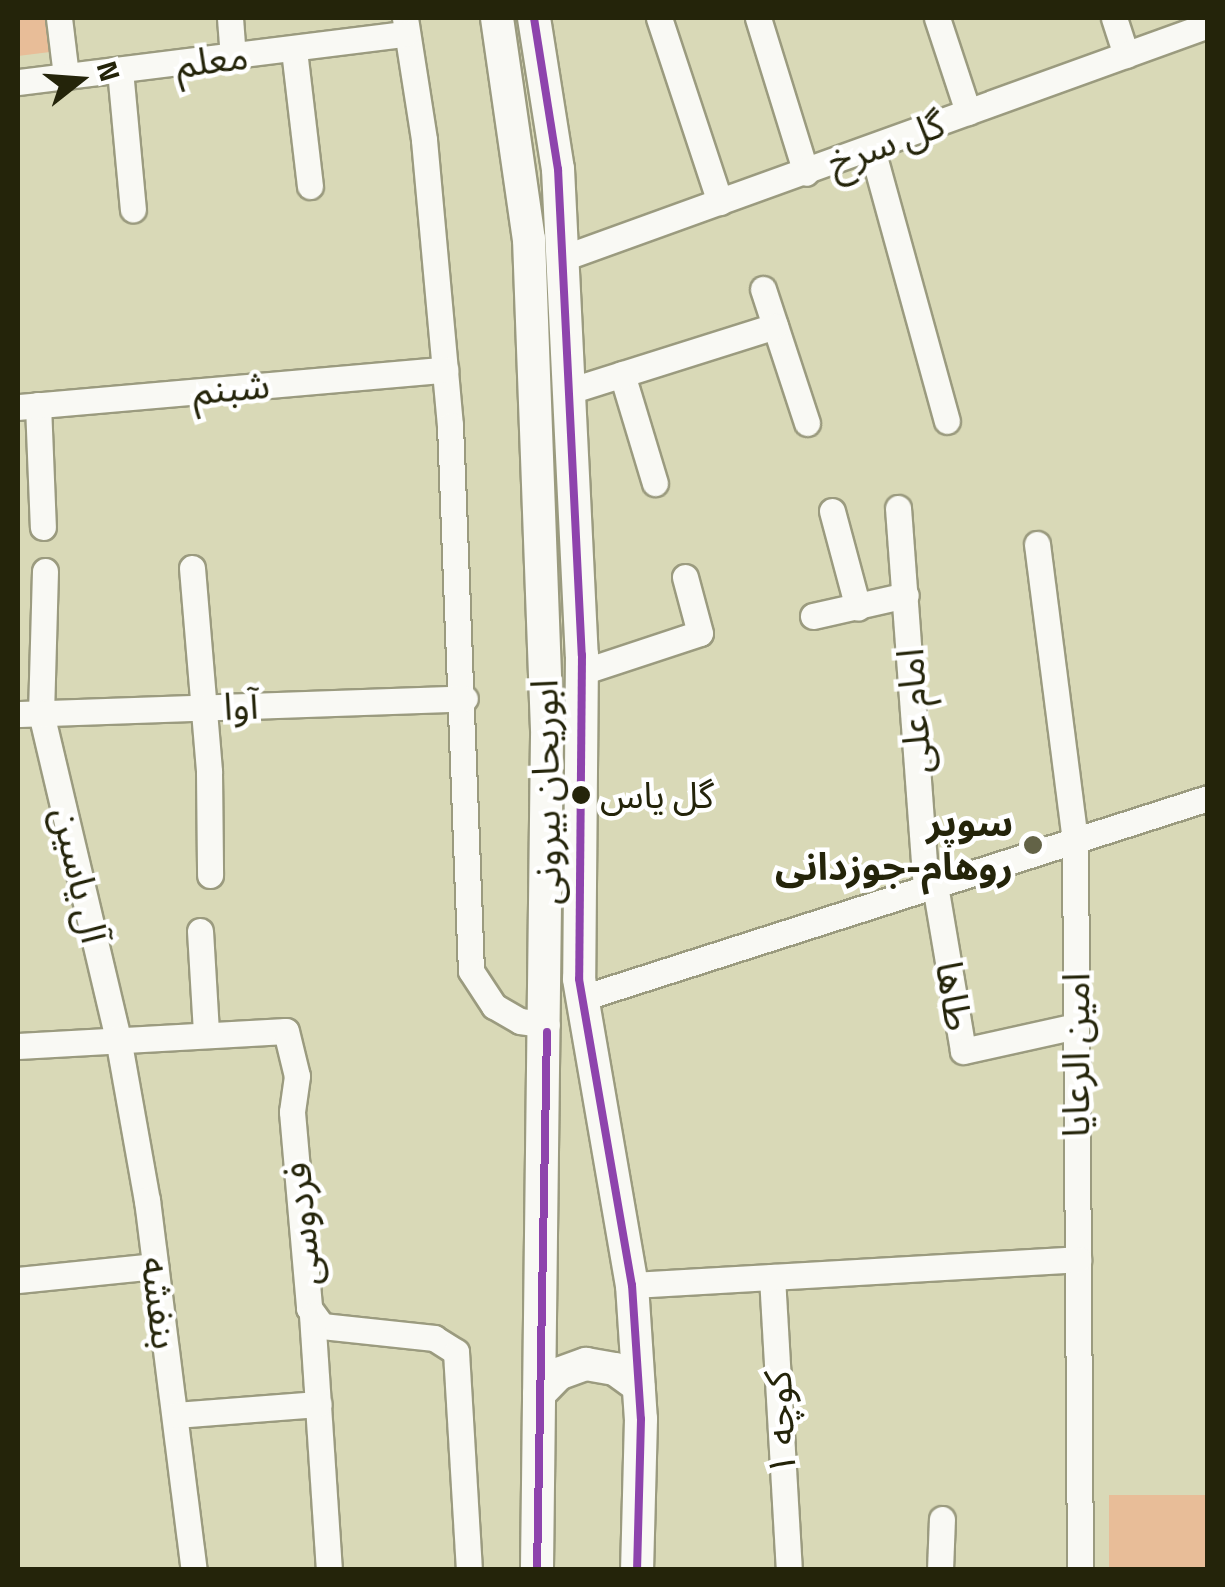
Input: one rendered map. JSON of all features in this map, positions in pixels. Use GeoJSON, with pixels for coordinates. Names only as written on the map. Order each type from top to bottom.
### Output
{"type":"FeatureCollection","features":[{"type":"Feature","properties":{"kind":"main road","name":"ابوریحان بیرونی"},"geometry":{"type":"LineString","coordinates":[[497,18],[529,239],[547,737],[547,1024],[537,1570]]}},
{"type":"Feature","properties":{"kind":"main road","name":"ابوریحان بیرونی"},"geometry":{"type":"LineString","coordinates":[[534,18],[558,169],[570,390],[582,672],[582,998],[632,1285],[638,1386],[636,1570]]}},
{"type":"Feature","properties":{"kind":"main road"},"geometry":{"type":"LineString","coordinates":[[538,1394],[558,1374],[586,1364],[615,1369],[638,1386]]}},
{"type":"Feature","properties":{"kind":"street"},"geometry":{"type":"LineString","coordinates":[[59,18],[66,76]]}},
{"type":"Feature","properties":{"kind":"street"},"geometry":{"type":"LineString","coordinates":[[230,18],[233,58]]}},
{"type":"Feature","properties":{"kind":"street"},"geometry":{"type":"LineString","coordinates":[[658,18],[720,202]]}},
{"type":"Feature","properties":{"kind":"street"},"geometry":{"type":"LineString","coordinates":[[758,18],[806,172]]}},
{"type":"Feature","properties":{"kind":"street"},"geometry":{"type":"LineString","coordinates":[[938,18],[968,112]]}},
{"type":"Feature","properties":{"kind":"street"},"geometry":{"type":"LineString","coordinates":[[1114,18],[1126,55]]}},
{"type":"Feature","properties":{"kind":"street","name":"گل سرخ"},"geometry":{"type":"LineString","coordinates":[[563,258],[1208,25]]}},
{"type":"Feature","properties":{"kind":"street"},"geometry":{"type":"LineString","coordinates":[[405,26],[445,370],[464,698],[462,871],[470,971],[494,1006],[520,1022],[547,1024]]}},
{"type":"Feature","properties":{"kind":"street","name":"معلم"},"geometry":{"type":"LineString","coordinates":[[18,82],[294,50],[405,26]]}},
{"type":"Feature","properties":{"kind":"street"},"geometry":{"type":"LineString","coordinates":[[294,50],[310,186]]}},
{"type":"Feature","properties":{"kind":"street"},"geometry":{"type":"LineString","coordinates":[[120,70],[133,209]]}},
{"type":"Feature","properties":{"kind":"street"},"geometry":{"type":"LineString","coordinates":[[872,149],[947,420]]}},
{"type":"Feature","properties":{"kind":"street"},"geometry":{"type":"LineString","coordinates":[[763,288],[807,424]]}},
{"type":"Feature","properties":{"kind":"street"},"geometry":{"type":"LineString","coordinates":[[570,390],[775,326]]}},
{"type":"Feature","properties":{"kind":"street","name":"شبنم"},"geometry":{"type":"LineString","coordinates":[[28,406],[445,370]]}},
{"type":"Feature","properties":{"kind":"street"},"geometry":{"type":"LineString","coordinates":[[622,374],[656,483]]}},
{"type":"Feature","properties":{"kind":"street"},"geometry":{"type":"LineString","coordinates":[[28,406],[43,527]]}},
{"type":"Feature","properties":{"kind":"street","name":"امام علی"},"geometry":{"type":"LineString","coordinates":[[898,508],[930,886]]}},
{"type":"Feature","properties":{"kind":"street"},"geometry":{"type":"LineString","coordinates":[[832,512],[858,608]]}},
{"type":"Feature","properties":{"kind":"street","name":"امین الرعایا"},"geometry":{"type":"LineString","coordinates":[[1037,544],[1075,840],[1080,1570]]}},
{"type":"Feature","properties":{"kind":"street"},"geometry":{"type":"LineString","coordinates":[[192,568],[210,875]]}},
{"type":"Feature","properties":{"kind":"street","name":"آل یاسین"},"geometry":{"type":"LineString","coordinates":[[45,571],[29,714],[118,1038]]}},
{"type":"Feature","properties":{"kind":"street"},"geometry":{"type":"LineString","coordinates":[[582,672],[700,633],[685,577]]}},
{"type":"Feature","properties":{"kind":"street"},"geometry":{"type":"LineString","coordinates":[[813,616],[906,595]]}},
{"type":"Feature","properties":{"kind":"street","name":"آوا"},"geometry":{"type":"LineString","coordinates":[[29,714],[464,698]]}},
{"type":"Feature","properties":{"kind":"street"},"geometry":{"type":"LineString","coordinates":[[582,998],[1208,798]]}},
{"type":"Feature","properties":{"kind":"street","name":"طاها"},"geometry":{"type":"LineString","coordinates":[[930,886],[963,1052],[1076,1026]]}},
{"type":"Feature","properties":{"kind":"street"},"geometry":{"type":"LineString","coordinates":[[200,931],[206,1032]]}},
{"type":"Feature","properties":{"kind":"street","name":"فردوسی"},"geometry":{"type":"LineString","coordinates":[[18,1046],[286,1030],[297,1076],[292,1112],[312,1315],[322,1326],[444,1340],[456,1352],[469,1570]]}},
{"type":"Feature","properties":{"kind":"street","name":"بنفشه"},"geometry":{"type":"LineString","coordinates":[[118,1038],[156,1266],[194,1570]]}},
{"type":"Feature","properties":{"kind":"street"},"geometry":{"type":"LineString","coordinates":[[632,1285],[1078,1259]]}},
{"type":"Feature","properties":{"kind":"street"},"geometry":{"type":"LineString","coordinates":[[18,1280],[156,1266]]}},
{"type":"Feature","properties":{"kind":"street","name":"کوچه ۱"},"geometry":{"type":"LineString","coordinates":[[772,1277],[789,1570]]}},
{"type":"Feature","properties":{"kind":"street"},"geometry":{"type":"LineString","coordinates":[[312,1315],[330,1570]]}},
{"type":"Feature","properties":{"kind":"street"},"geometry":{"type":"LineString","coordinates":[[174,1414],[318,1404]]}},
{"type":"Feature","properties":{"kind":"street"},"geometry":{"type":"LineString","coordinates":[[940,1570],[942,1519]]}},
{"type":"Feature","properties":{"kind":"shaded area"},"geometry":{"type":"Polygon","coordinates":[[[18,18],[45,18],[50,52],[18,56],[18,18]]]}},
{"type":"Feature","properties":{"kind":"shaded area"},"geometry":{"type":"Polygon","coordinates":[[[1109,1495],[1207,1495],[1207,1569],[1109,1569],[1109,1495]]]}},
{"type":"Feature","properties":{"kind":"transit line"},"geometry":{"type":"LineString","coordinates":[[534,18],[558,169],[582,655],[579,979],[632,1285],[641,1419],[637,1570]]}},
{"type":"Feature","properties":{"kind":"transit line"},"geometry":{"type":"LineString","coordinates":[[537,1570],[547,1032]]}},
{"type":"Feature","properties":{"kind":"place","name":"گل یاس"},"geometry":{"type":"Point","coordinates":[581,795]}},
{"type":"Feature","properties":{"kind":"place","name":"سوپر روهام-جوزدانی"},"geometry":{"type":"Point","coordinates":[1033,845]}}]}
